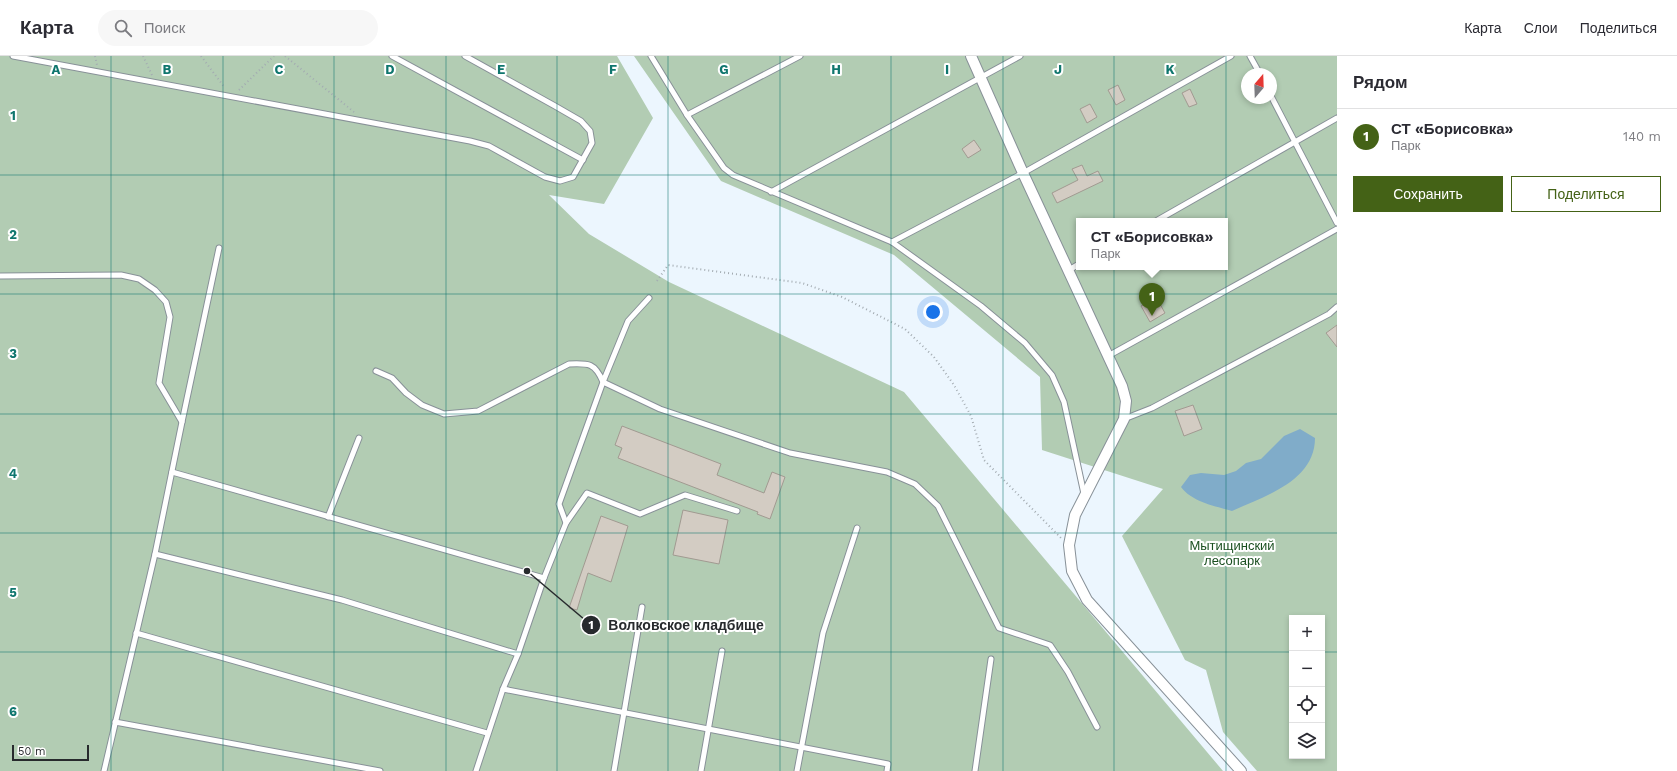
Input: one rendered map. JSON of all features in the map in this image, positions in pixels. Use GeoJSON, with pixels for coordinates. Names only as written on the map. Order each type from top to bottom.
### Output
{"type":"FeatureCollection","features":[{"type":"Feature","properties":{"kind":"street"},"geometry":{"type":"LineString","coordinates":[[971,56],[1023,173],[1122,386],[1126,401],[1124,418],[1084,495],[1076,515],[1069,545],[1072,571],[1087,600],[1241,771]]}},
{"type":"Feature","properties":{"kind":"lane"},"geometry":{"type":"LineString","coordinates":[[13,56],[470,140],[490,146],[545,177],[560,181],[572,177],[592,143],[590,130],[581,122],[464,56]]}},
{"type":"Feature","properties":{"kind":"lane"},"geometry":{"type":"LineString","coordinates":[[392,56],[583,160]]}},
{"type":"Feature","properties":{"kind":"lane"},"geometry":{"type":"LineString","coordinates":[[651,56],[687,115],[724,168],[733,175],[892,242],[981,306],[1025,344],[1052,375],[1064,402],[1084,495]]}},
{"type":"Feature","properties":{"kind":"lane"},"geometry":{"type":"LineString","coordinates":[[687,115],[800,56]]}},
{"type":"Feature","properties":{"kind":"lane"},"geometry":{"type":"LineString","coordinates":[[771,192],[981,79],[1020,56]]}},
{"type":"Feature","properties":{"kind":"lane"},"geometry":{"type":"LineString","coordinates":[[892,242],[1023,173],[1231,56]]}},
{"type":"Feature","properties":{"kind":"lane"},"geometry":{"type":"LineString","coordinates":[[1250,56],[1257,68]]}},
{"type":"Feature","properties":{"kind":"lane"},"geometry":{"type":"LineString","coordinates":[[1275,104],[1337,223]]}},
{"type":"Feature","properties":{"kind":"lane"},"geometry":{"type":"LineString","coordinates":[[1161,218],[1337,118]]}},
{"type":"Feature","properties":{"kind":"lane"},"geometry":{"type":"LineString","coordinates":[[1108,356],[1337,229]]}},
{"type":"Feature","properties":{"kind":"lane"},"geometry":{"type":"LineString","coordinates":[[104,771],[155,554],[219,248]]}},
{"type":"Feature","properties":{"kind":"lane"},"geometry":{"type":"LineString","coordinates":[[1069,270],[1076,266]]}},
{"type":"Feature","properties":{"kind":"lane"},"geometry":{"type":"LineString","coordinates":[[0,276],[121,275],[139,278],[155,290],[166,302],[170,317],[159,382],[182,422]]}},
{"type":"Feature","properties":{"kind":"lane"},"geometry":{"type":"LineString","coordinates":[[566,523],[560,504],[603,382],[628,321],[649,298]]}},
{"type":"Feature","properties":{"kind":"lane"},"geometry":{"type":"LineString","coordinates":[[1124,418],[1152,408],[1329,314],[1337,307]]}},
{"type":"Feature","properties":{"kind":"lane"},"geometry":{"type":"LineString","coordinates":[[376,371],[392,378],[406,393],[422,405],[444,414],[478,411],[569,364],[586,363],[598,370],[603,382],[660,409],[790,453],[887,472],[915,484],[938,506],[1000,628],[1050,645],[1068,672],[1097,727]]}},
{"type":"Feature","properties":{"kind":"lane"},"geometry":{"type":"LineString","coordinates":[[328,517],[359,438]]}},
{"type":"Feature","properties":{"kind":"lane"},"geometry":{"type":"LineString","coordinates":[[172,472],[544,578]]}},
{"type":"Feature","properties":{"kind":"lane"},"geometry":{"type":"LineString","coordinates":[[476,771],[487,733],[518,654],[544,578],[566,523],[587,493],[640,514],[685,495],[736,511]]}},
{"type":"Feature","properties":{"kind":"lane"},"geometry":{"type":"LineString","coordinates":[[796,771],[823,633],[857,528]]}},
{"type":"Feature","properties":{"kind":"lane"},"geometry":{"type":"LineString","coordinates":[[155,554],[342,600],[518,654]]}},
{"type":"Feature","properties":{"kind":"lane"},"geometry":{"type":"LineString","coordinates":[[614,771],[642,607]]}},
{"type":"Feature","properties":{"kind":"lane"},"geometry":{"type":"LineString","coordinates":[[136,633],[487,733]]}},
{"type":"Feature","properties":{"kind":"lane"},"geometry":{"type":"LineString","coordinates":[[701,771],[722,651]]}},
{"type":"Feature","properties":{"kind":"lane"},"geometry":{"type":"LineString","coordinates":[[975,771],[991,659]]}},
{"type":"Feature","properties":{"kind":"lane"},"geometry":{"type":"LineString","coordinates":[[503,689],[707,730],[888,764],[887,771]]}},
{"type":"Feature","properties":{"kind":"lane"},"geometry":{"type":"LineString","coordinates":[[115,722],[380,771]]}},
{"type":"Feature","properties":{"kind":"path"},"geometry":{"type":"LineString","coordinates":[[143,56],[155,82]]}},
{"type":"Feature","properties":{"kind":"path"},"geometry":{"type":"LineString","coordinates":[[201,56],[231,96],[250,81],[274,56]]}},
{"type":"Feature","properties":{"kind":"path"},"geometry":{"type":"LineString","coordinates":[[285,56],[367,121]]}},
{"type":"Feature","properties":{"kind":"path"},"geometry":{"type":"LineString","coordinates":[[657,281],[668,265],[802,283],[842,297],[905,329],[934,357],[954,385],[971,416],[984,460],[1039,518],[1069,545]]}},
{"type":"Feature","properties":{"kind":"green space"},"geometry":{"type":"Polygon","coordinates":[[[0,56],[617,56],[653,118],[604,204],[549,195],[589,234],[669,282],[904,392],[1223,771],[0,771],[0,56]]]}},
{"type":"Feature","properties":{"kind":"green space","name":"Мытищинский лесопарк"},"geometry":{"type":"Polygon","coordinates":[[[634,56],[1337,56],[1337,771],[1257,771],[1223,732],[1206,670],[1185,660],[1122,536],[1163,489],[1042,450],[1040,377],[894,255],[721,181],[634,56]]]}},
{"type":"Feature","properties":{"kind":"water"},"geometry":{"type":"Polygon","coordinates":[[[1300,429],[1315,438],[1313,453],[1307,465],[1297,476],[1273,493],[1232,511],[1197,500],[1181,487],[1190,475],[1201,473],[1224,475],[1236,471],[1246,463],[1261,459],[1284,436],[1300,429]]]}},
{"type":"Feature","properties":{"kind":"building"},"geometry":{"type":"Polygon","coordinates":[[[1118,85],[1125,100],[1116,105],[1108,90],[1118,85]]]}},
{"type":"Feature","properties":{"kind":"building"},"geometry":{"type":"Polygon","coordinates":[[[1190,89],[1197,104],[1189,107],[1182,93],[1190,89]]]}},
{"type":"Feature","properties":{"kind":"building"},"geometry":{"type":"Polygon","coordinates":[[[1090,104],[1097,117],[1087,123],[1080,109],[1090,104]]]}},
{"type":"Feature","properties":{"kind":"building"},"geometry":{"type":"Polygon","coordinates":[[[974,140],[981,150],[968,158],[962,149],[974,140]]]}},
{"type":"Feature","properties":{"kind":"building"},"geometry":{"type":"Polygon","coordinates":[[[1082,165],[1087,176],[1098,171],[1103,181],[1057,203],[1052,193],[1078,180],[1072,169],[1082,165]]]}},
{"type":"Feature","properties":{"kind":"building"},"geometry":{"type":"Polygon","coordinates":[[[1156,297],[1165,313],[1150,322],[1141,306],[1156,297]]]}},
{"type":"Feature","properties":{"kind":"building"},"geometry":{"type":"Polygon","coordinates":[[[1337,325],[1337,347],[1326,333],[1337,325]]]}},
{"type":"Feature","properties":{"kind":"building"},"geometry":{"type":"Polygon","coordinates":[[[1193,405],[1202,429],[1184,436],[1175,411],[1193,405]]]}},
{"type":"Feature","properties":{"kind":"building"},"geometry":{"type":"Polygon","coordinates":[[[622,426],[721,464],[717,475],[764,493],[772,472],[785,477],[770,519],[757,514],[758,512],[618,458],[622,448],[615,445],[622,426]]]}},
{"type":"Feature","properties":{"kind":"building"},"geometry":{"type":"Polygon","coordinates":[[[683,510],[728,520],[719,564],[673,555],[683,510]]]}},
{"type":"Feature","properties":{"kind":"building"},"geometry":{"type":"Polygon","coordinates":[[[601,516],[628,526],[611,582],[588,573],[577,610],[569,608],[601,516]]]}},
{"type":"Feature","properties":{"kind":"place","name":"СТ «Борисовка»"},"geometry":{"type":"Point","coordinates":[1152,316]}},
{"type":"Feature","properties":{"kind":"place","name":"Волковское кладбище"},"geometry":{"type":"Point","coordinates":[527,571]}}]}
